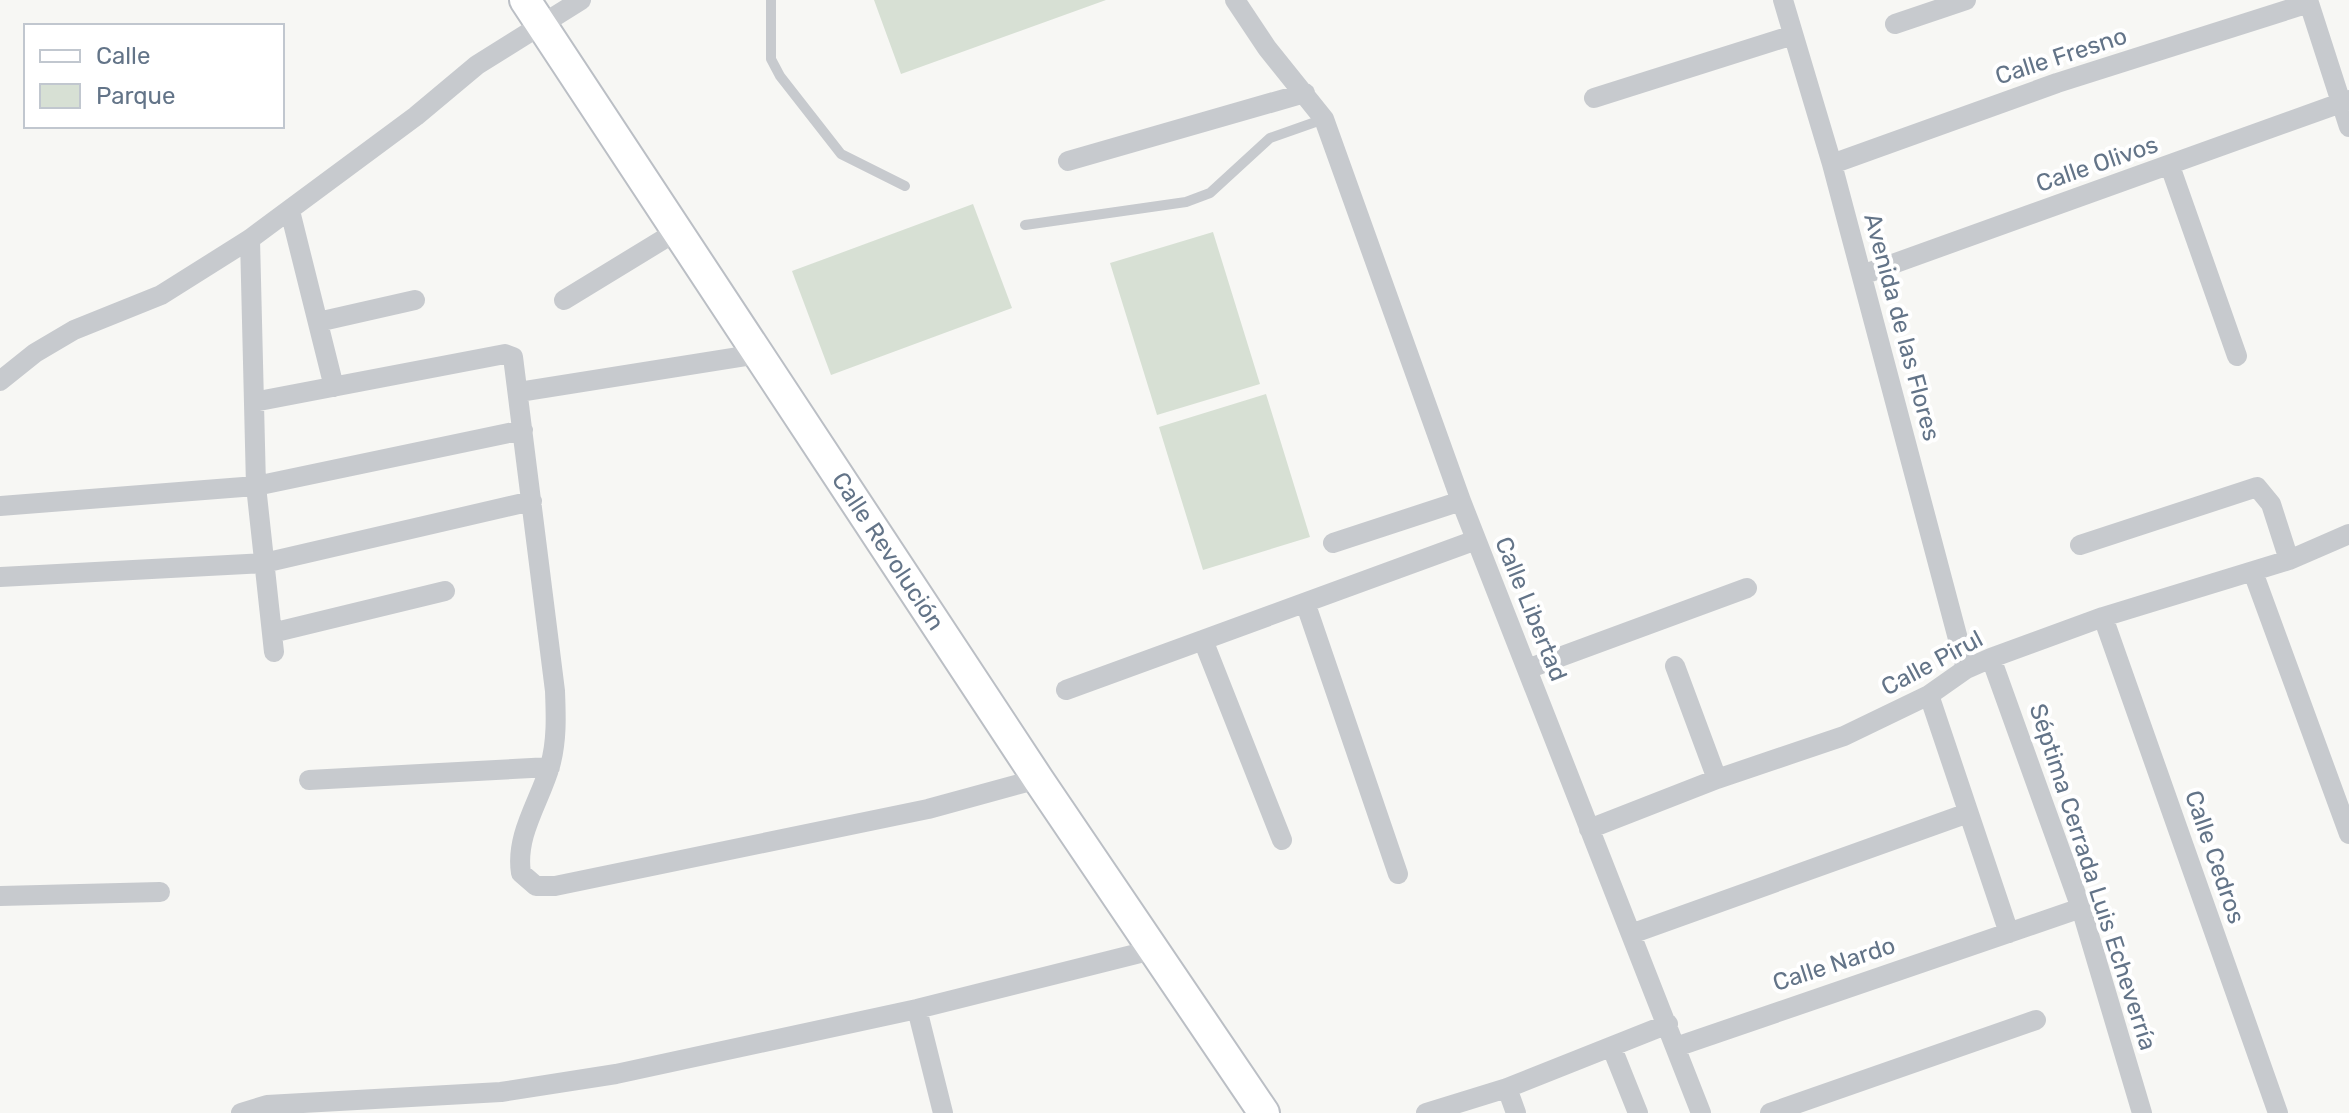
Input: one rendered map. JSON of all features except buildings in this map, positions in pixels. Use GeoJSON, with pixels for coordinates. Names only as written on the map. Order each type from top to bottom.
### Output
{"type":"FeatureCollection","features":[{"type":"Feature","properties":{"kind":"street","name":"Calle Revolución"},"geometry":{"type":"LineString","coordinates":[[525,0],[1038,779],[1264,1113]]}},
{"type":"Feature","properties":{"kind":"street"},"geometry":{"type":"LineString","coordinates":[[0,381],[35,353],[74,330],[161,295],[250,239],[477,65],[581,0]]}},
{"type":"Feature","properties":{"kind":"street"},"geometry":{"type":"LineString","coordinates":[[1235,0],[1267,48],[1324,119]]}},
{"type":"Feature","properties":{"kind":"street","name":"Avenida de las Flores"},"geometry":{"type":"LineString","coordinates":[[1783,0],[1832,164],[1966,669]]}},
{"type":"Feature","properties":{"kind":"street"},"geometry":{"type":"LineString","coordinates":[[1895,24],[1966,0]]}},
{"type":"Feature","properties":{"kind":"street"},"geometry":{"type":"LineString","coordinates":[[2308,2],[2345,101],[2349,127]]}},
{"type":"Feature","properties":{"kind":"street","name":"Calle Fresno"},"geometry":{"type":"LineString","coordinates":[[1832,164],[2057,83],[2308,2]]}},
{"type":"Feature","properties":{"kind":"street"},"geometry":{"type":"LineString","coordinates":[[1594,98],[1793,35]]}},
{"type":"Feature","properties":{"kind":"street"},"geometry":{"type":"LineString","coordinates":[[1068,161],[1305,93]]}},
{"type":"Feature","properties":{"kind":"street","name":"Calle Olivos"},"geometry":{"type":"LineString","coordinates":[[1862,275],[2345,101]]}},
{"type":"Feature","properties":{"kind":"street","name":"Calle Libertad"},"geometry":{"type":"LineString","coordinates":[[1324,119],[1461,501],[1701,1113]]}},
{"type":"Feature","properties":{"kind":"street"},"geometry":{"type":"LineString","coordinates":[[2170,166],[2237,356]]}},
{"type":"Feature","properties":{"kind":"street"},"geometry":{"type":"LineString","coordinates":[[290,211],[334,387]]}},
{"type":"Feature","properties":{"kind":"street"},"geometry":{"type":"LineString","coordinates":[[564,300],[677,231]]}},
{"type":"Feature","properties":{"kind":"street"},"geometry":{"type":"LineString","coordinates":[[250,239],[256,486],[273,643],[445,591]]}},
{"type":"Feature","properties":{"kind":"street"},"geometry":{"type":"LineString","coordinates":[[318,322],[415,300]]}},
{"type":"Feature","properties":{"kind":"street"},"geometry":{"type":"LineString","coordinates":[[254,402],[505,354],[515,364],[555,691],[556,721],[550,767],[521,845],[521,873],[536,886],[555,886],[928,809],[1038,779]]}},
{"type":"Feature","properties":{"kind":"street"},"geometry":{"type":"LineString","coordinates":[[519,392],[758,354]]}},
{"type":"Feature","properties":{"kind":"street"},"geometry":{"type":"LineString","coordinates":[[0,506],[256,486],[523,430]]}},
{"type":"Feature","properties":{"kind":"street"},"geometry":{"type":"LineString","coordinates":[[2080,545],[2257,487],[2264,491],[2271,504],[2289,560]]}},
{"type":"Feature","properties":{"kind":"street"},"geometry":{"type":"LineString","coordinates":[[0,577],[264,563],[532,501]]}},
{"type":"Feature","properties":{"kind":"street"},"geometry":{"type":"LineString","coordinates":[[1333,543],[1461,501]]}},
{"type":"Feature","properties":{"kind":"street","name":"Calle Pirul"},"geometry":{"type":"LineString","coordinates":[[1589,829],[1717,779],[1844,736],[1929,695],[1966,669],[1991,658],[2103,617],[2289,560],[2349,534]]}},
{"type":"Feature","properties":{"kind":"street"},"geometry":{"type":"LineString","coordinates":[[1066,690],[1306,605],[1476,540]]}},
{"type":"Feature","properties":{"kind":"street"},"geometry":{"type":"LineString","coordinates":[[2253,572],[2349,834]]}},
{"type":"Feature","properties":{"kind":"street"},"geometry":{"type":"LineString","coordinates":[[1527,669],[1747,588]]}},
{"type":"Feature","properties":{"kind":"street"},"geometry":{"type":"LineString","coordinates":[[1306,605],[1398,874]]}},
{"type":"Feature","properties":{"kind":"street","name":"Calle Cedros"},"geometry":{"type":"LineString","coordinates":[[2103,617],[2278,1113]]}},
{"type":"Feature","properties":{"kind":"street"},"geometry":{"type":"LineString","coordinates":[[1203,640],[1282,840]]}},
{"type":"Feature","properties":{"kind":"street","name":"Séptima Cerrada Luis Echeverría"},"geometry":{"type":"LineString","coordinates":[[1991,658],[2081,908],[2142,1113]]}},
{"type":"Feature","properties":{"kind":"street"},"geometry":{"type":"LineString","coordinates":[[1675,666],[1717,779]]}},
{"type":"Feature","properties":{"kind":"street"},"geometry":{"type":"LineString","coordinates":[[1929,695],[2009,933]]}},
{"type":"Feature","properties":{"kind":"street"},"geometry":{"type":"LineString","coordinates":[[309,780],[550,767]]}},
{"type":"Feature","properties":{"kind":"street"},"geometry":{"type":"LineString","coordinates":[[1631,934],[1968,813]]}},
{"type":"Feature","properties":{"kind":"street"},"geometry":{"type":"LineString","coordinates":[[0,896],[160,892]]}},
{"type":"Feature","properties":{"kind":"street","name":"Calle Nardo"},"geometry":{"type":"LineString","coordinates":[[1676,1047],[2081,908]]}},
{"type":"Feature","properties":{"kind":"street"},"geometry":{"type":"LineString","coordinates":[[241,1113],[267,1105],[501,1092],[616,1074],[917,1009],[1152,950]]}},
{"type":"Feature","properties":{"kind":"street"},"geometry":{"type":"LineString","coordinates":[[917,1009],[943,1113]]}},
{"type":"Feature","properties":{"kind":"street"},"geometry":{"type":"LineString","coordinates":[[1770,1113],[2036,1020]]}},
{"type":"Feature","properties":{"kind":"street"},"geometry":{"type":"LineString","coordinates":[[1426,1113],[1507,1088],[1668,1024]]}},
{"type":"Feature","properties":{"kind":"street"},"geometry":{"type":"LineString","coordinates":[[1612,1048],[1638,1113]]}},
{"type":"Feature","properties":{"kind":"street"},"geometry":{"type":"LineString","coordinates":[[1507,1088],[1516,1113]]}},
{"type":"Feature","properties":{"kind":"lane"},"geometry":{"type":"LineString","coordinates":[[771,0],[771,59],[780,76],[841,154],[905,186]]}},
{"type":"Feature","properties":{"kind":"lane"},"geometry":{"type":"LineString","coordinates":[[1025,225],[1186,202],[1210,193],[1270,138],[1324,119]]}},
{"type":"Feature","properties":{"kind":"green space"},"geometry":{"type":"Polygon","coordinates":[[[874,0],[1106,0],[901,74],[874,0]]]}},
{"type":"Feature","properties":{"kind":"green space"},"geometry":{"type":"Polygon","coordinates":[[[973,204],[1012,308],[831,375],[792,271],[973,204]]]}},
{"type":"Feature","properties":{"kind":"green space"},"geometry":{"type":"Polygon","coordinates":[[[1213,232],[1260,384],[1157,415],[1110,263],[1213,232]]]}},
{"type":"Feature","properties":{"kind":"green space"},"geometry":{"type":"Polygon","coordinates":[[[1266,394],[1310,537],[1203,570],[1159,427],[1266,394]]]}}]}
